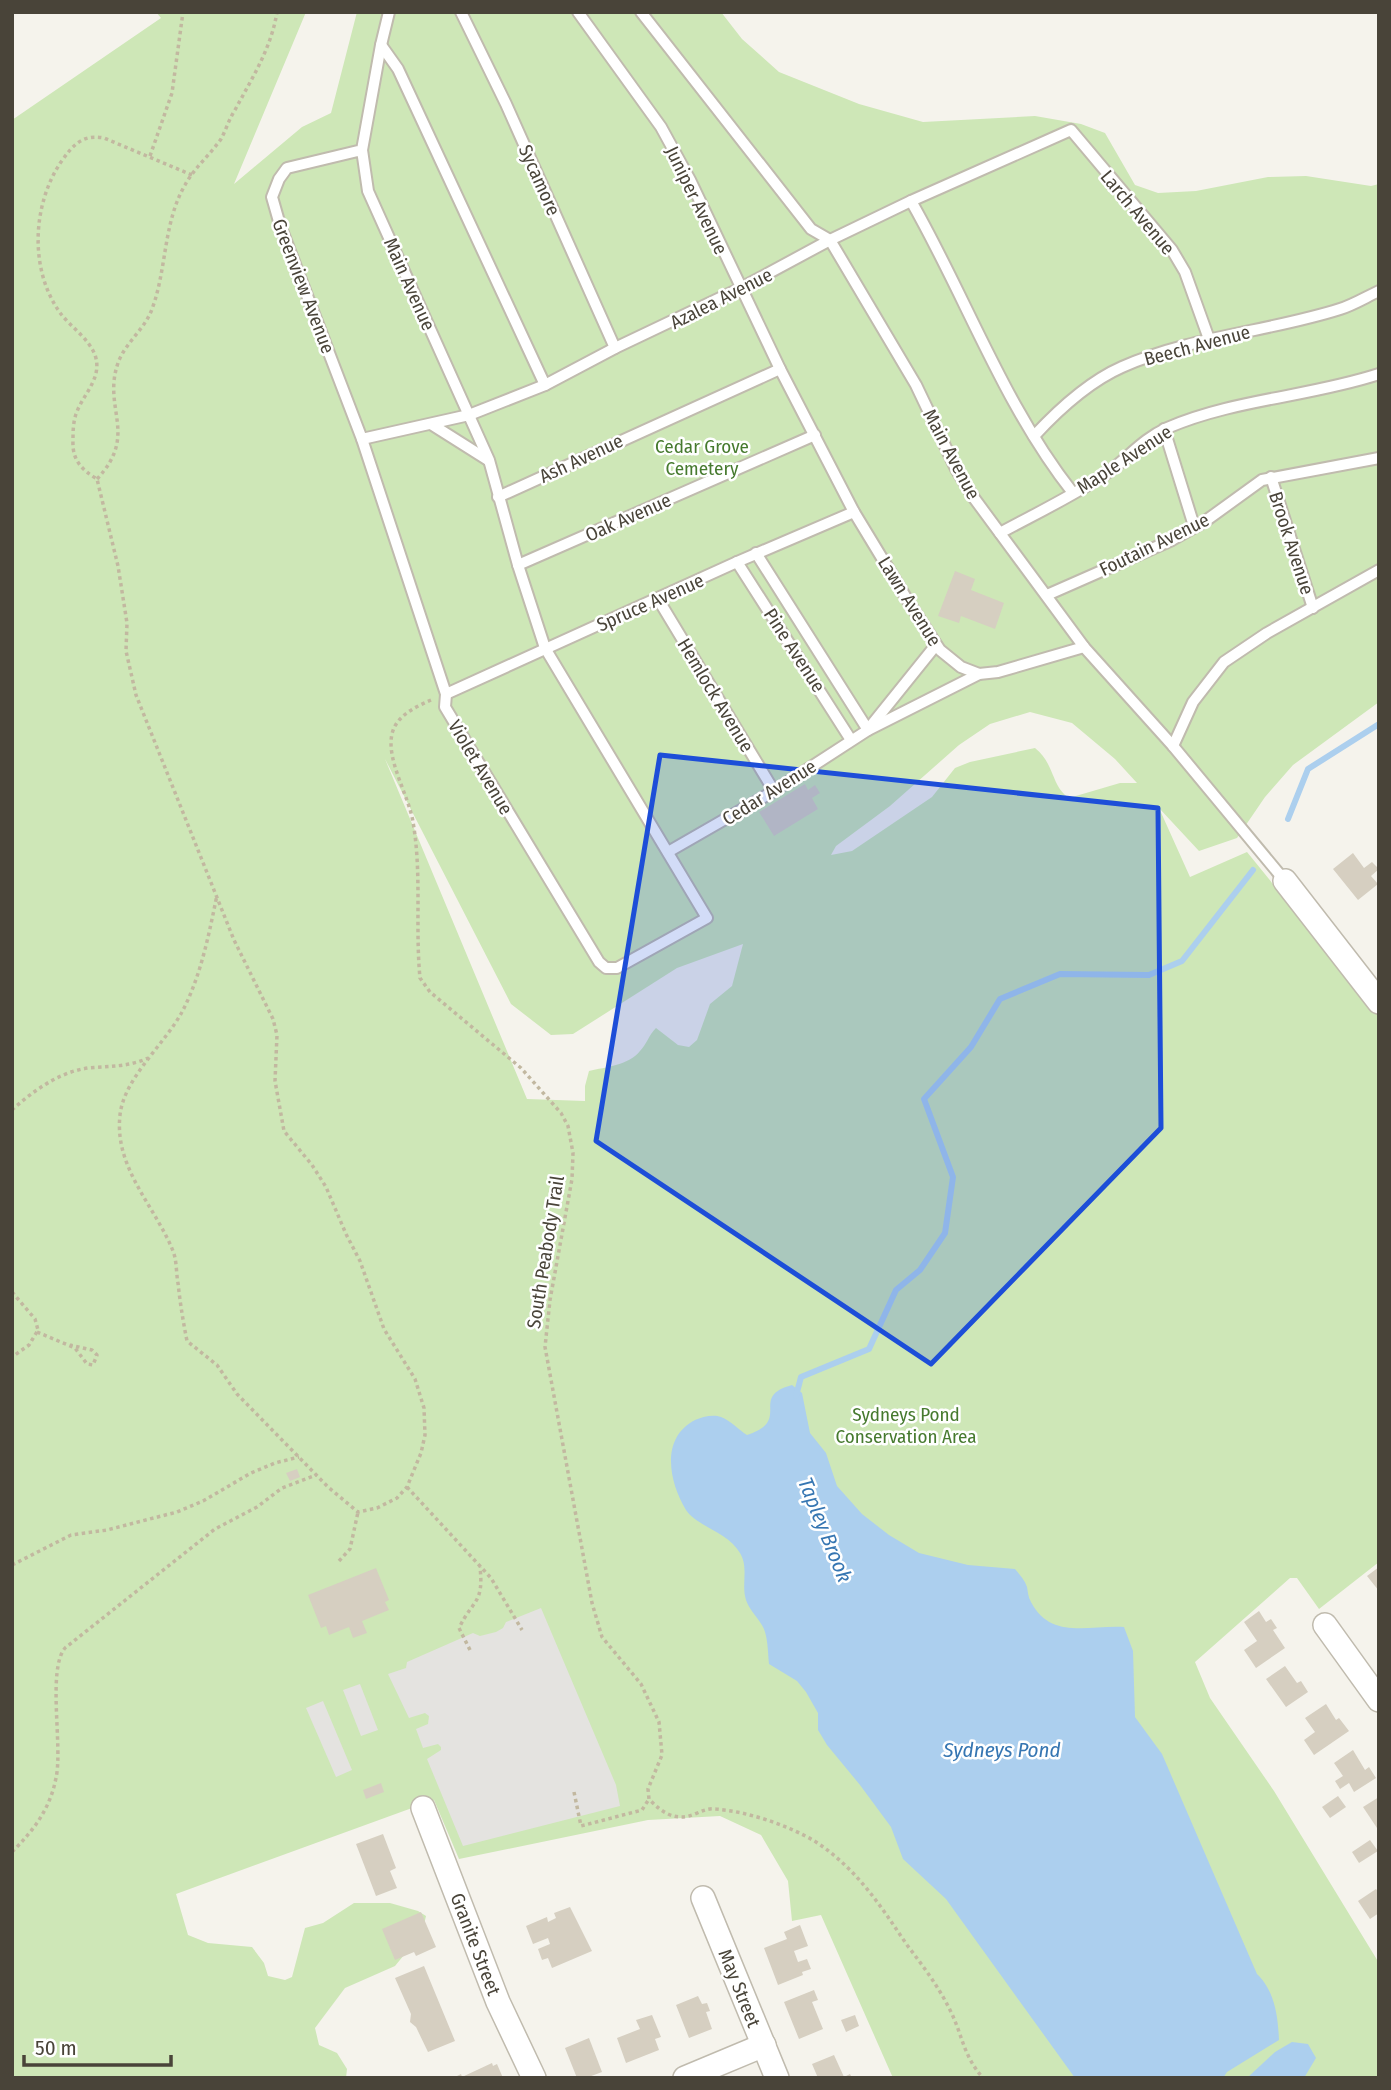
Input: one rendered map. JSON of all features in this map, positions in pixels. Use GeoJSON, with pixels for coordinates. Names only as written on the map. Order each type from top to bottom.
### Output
{"type":"FeatureCollection","features":[{"type":"Feature","properties":{"kind":"street"},"geometry":{"type":"LineString","coordinates":[[1285,881],[1379,1002]]}},
{"type":"Feature","properties":{"kind":"street"},"geometry":{"type":"LineString","coordinates":[[1325,1625],[1379,1700]]}},
{"type":"Feature","properties":{"kind":"street","name":"Granite Street"},"geometry":{"type":"LineString","coordinates":[[423,1808],[498,2002],[534,2078]]}},
{"type":"Feature","properties":{"kind":"street","name":"May Street"},"geometry":{"type":"LineString","coordinates":[[703,1898],[777,2078]]}},
{"type":"Feature","properties":{"kind":"street"},"geometry":{"type":"LineString","coordinates":[[685,2078],[764,2045]]}},
{"type":"Feature","properties":{"kind":"lane","name":"Main Avenue"},"geometry":{"type":"LineString","coordinates":[[389,12],[362,150],[368,191],[489,460],[518,565],[545,648],[707,918]]}},
{"type":"Feature","properties":{"kind":"lane","name":"Sycamore"},"geometry":{"type":"LineString","coordinates":[[461,12],[506,104],[615,348]]}},
{"type":"Feature","properties":{"kind":"lane","name":"Juniper Avenue"},"geometry":{"type":"LineString","coordinates":[[578,12],[661,127],[690,180],[780,369],[855,512]]}},
{"type":"Feature","properties":{"kind":"lane","name":"Main Avenue"},"geometry":{"type":"LineString","coordinates":[[641,12],[811,229],[830,240],[915,385],[957,469],[1000,533],[1084,647],[1173,746],[1285,881]]}},
{"type":"Feature","properties":{"kind":"lane"},"geometry":{"type":"LineString","coordinates":[[381,45],[398,69],[545,385]]}},
{"type":"Feature","properties":{"kind":"lane","name":"Azalea Avenue"},"geometry":{"type":"LineString","coordinates":[[362,439],[469,415],[545,385],[615,348],[741,288],[830,240],[1071,130]]}},
{"type":"Feature","properties":{"kind":"lane","name":"Larch Avenue"},"geometry":{"type":"LineString","coordinates":[[1071,130],[1172,250],[1185,272],[1209,339]]}},
{"type":"Feature","properties":{"kind":"lane","name":"Greenview Avenue"},"geometry":{"type":"LineString","coordinates":[[362,150],[287,168],[272,197],[280,225],[362,439]]}},
{"type":"Feature","properties":{"kind":"lane"},"geometry":{"type":"LineString","coordinates":[[911,201],[938,247],[1016,406],[1057,473],[1073,493]]}},
{"type":"Feature","properties":{"kind":"lane","name":"Beech Avenue"},"geometry":{"type":"LineString","coordinates":[[1034,436],[1080,392],[1120,368],[1166,350],[1341,309],[1379,291]]}},
{"type":"Feature","properties":{"kind":"lane","name":"Ash Avenue"},"geometry":{"type":"LineString","coordinates":[[498,497],[780,369]]}},
{"type":"Feature","properties":{"kind":"lane","name":"Maple Avenue"},"geometry":{"type":"LineString","coordinates":[[1000,533],[1105,474],[1130,452],[1164,429],[1239,405],[1379,374]]}},
{"type":"Feature","properties":{"kind":"lane"},"geometry":{"type":"LineString","coordinates":[[431,424],[489,460]]}},
{"type":"Feature","properties":{"kind":"lane"},"geometry":{"type":"LineString","coordinates":[[1164,429],[1194,526]]}},
{"type":"Feature","properties":{"kind":"lane","name":"Oak Avenue"},"geometry":{"type":"LineString","coordinates":[[518,565],[815,435]]}},
{"type":"Feature","properties":{"kind":"lane","name":"Violet Avenue"},"geometry":{"type":"LineString","coordinates":[[362,439],[446,694],[444,704],[601,964],[617,968],[707,918]]}},
{"type":"Feature","properties":{"kind":"lane","name":"Foutain Avenue"},"geometry":{"type":"LineString","coordinates":[[1047,595],[1172,540],[1262,480],[1379,458]]}},
{"type":"Feature","properties":{"kind":"lane","name":"Brook Avenue"},"geometry":{"type":"LineString","coordinates":[[1270,477],[1313,608]]}},
{"type":"Feature","properties":{"kind":"lane","name":"Spruce Avenue"},"geometry":{"type":"LineString","coordinates":[[446,694],[756,553],[855,512]]}},
{"type":"Feature","properties":{"kind":"lane","name":"Lawn Avenue"},"geometry":{"type":"LineString","coordinates":[[855,512],[936,645],[961,667],[979,674]]}},
{"type":"Feature","properties":{"kind":"lane","name":"Pine Avenue"},"geometry":{"type":"LineString","coordinates":[[756,553],[868,730]]}},
{"type":"Feature","properties":{"kind":"lane","name":"Pine Avenue"},"geometry":{"type":"LineString","coordinates":[[737,562],[852,740]]}},
{"type":"Feature","properties":{"kind":"lane"},"geometry":{"type":"LineString","coordinates":[[1173,746],[1193,702],[1224,662],[1267,633],[1379,570]]}},
{"type":"Feature","properties":{"kind":"lane","name":"Hemlock Avenue"},"geometry":{"type":"LineString","coordinates":[[658,599],[774,791]]}},
{"type":"Feature","properties":{"kind":"lane","name":"Cedar Avenue"},"geometry":{"type":"LineString","coordinates":[[868,730],[936,645]]}},
{"type":"Feature","properties":{"kind":"lane","name":"Cedar Avenue"},"geometry":{"type":"LineString","coordinates":[[668,852],[774,791],[868,730],[979,674],[998,672],[1084,647]]}},
{"type":"Feature","properties":{"kind":"path"},"geometry":{"type":"LineString","coordinates":[[150,156],[172,93],[183,12]]}},
{"type":"Feature","properties":{"kind":"path"},"geometry":{"type":"LineString","coordinates":[[97,479],[117,451],[115,386],[119,362],[152,310],[176,205],[185,185],[222,137],[267,52],[276,12]]}},
{"type":"Feature","properties":{"kind":"path"},"geometry":{"type":"LineString","coordinates":[[192,175],[104,138],[93,136],[74,144],[50,180],[42,206],[39,254],[41,271],[59,311],[86,341],[96,361],[94,381],[83,398],[74,421],[72,447],[77,462],[97,479],[118,566],[127,623],[126,652],[133,685],[234,940],[273,1019],[277,1035],[275,1081],[284,1131],[326,1187],[360,1261],[384,1329],[415,1379],[421,1396],[426,1416],[425,1436],[407,1487],[397,1498],[358,1512]]}},
{"type":"Feature","properties":{"kind":"path","name":"South Peabody Trail"},"geometry":{"type":"LineString","coordinates":[[446,694],[416,706],[403,716],[392,732],[391,749],[413,819],[416,845],[420,978],[430,992],[521,1068],[561,1112],[568,1126],[572,1179],[550,1300],[545,1347],[592,1603],[600,1632],[641,1684],[659,1722],[663,1755],[648,1788],[649,1799]]}},
{"type":"Feature","properties":{"kind":"path"},"geometry":{"type":"LineString","coordinates":[[217,895],[204,955],[190,993],[166,1038],[149,1058],[124,1098],[119,1134],[122,1152],[133,1180],[174,1253],[187,1341],[217,1365],[237,1394],[316,1475],[358,1512]]}},
{"type":"Feature","properties":{"kind":"path"},"geometry":{"type":"LineString","coordinates":[[12,1110],[44,1085],[78,1070],[125,1065],[149,1058]]}},
{"type":"Feature","properties":{"kind":"path"},"geometry":{"type":"LineString","coordinates":[[12,1292],[35,1319],[37,1332],[29,1345],[12,1357]]}},
{"type":"Feature","properties":{"kind":"path"},"geometry":{"type":"LineString","coordinates":[[37,1332],[92,1350],[97,1355],[96,1362],[93,1365],[87,1364],[70,1345]]}},
{"type":"Feature","properties":{"kind":"path"},"geometry":{"type":"LineString","coordinates":[[12,1565],[71,1535],[107,1530],[177,1512],[203,1501],[251,1472],[275,1462],[299,1457]]}},
{"type":"Feature","properties":{"kind":"path"},"geometry":{"type":"LineString","coordinates":[[12,1852],[44,1813],[57,1777],[59,1657],[65,1648],[215,1529],[257,1507],[282,1488],[316,1475]]}},
{"type":"Feature","properties":{"kind":"path"},"geometry":{"type":"LineString","coordinates":[[407,1487],[491,1578],[522,1630]]}},
{"type":"Feature","properties":{"kind":"path"},"geometry":{"type":"LineString","coordinates":[[339,1561],[350,1549],[358,1512]]}},
{"type":"Feature","properties":{"kind":"path"},"geometry":{"type":"LineString","coordinates":[[470,1650],[459,1628],[478,1602],[481,1593],[479,1565]]}},
{"type":"Feature","properties":{"kind":"path"},"geometry":{"type":"LineString","coordinates":[[573,1792],[581,1826],[642,1810],[649,1799],[664,1813],[674,1817],[688,1817],[707,1809],[742,1813],[778,1825],[815,1842],[856,1873],[935,1983],[951,2013],[970,2062],[983,2078]]}},
{"type":"Feature","properties":{"kind":"highlighted area"},"geometry":{"type":"Polygon","coordinates":[[[660,755],[1158,808],[1161,1128],[931,1364],[596,1141],[660,755]]]}},
{"type":"Feature","properties":{"kind":"green space"},"geometry":{"type":"Polygon","coordinates":[[[156,12],[306,12],[234,184],[302,127],[331,113],[357,12],[721,12],[742,39],[779,72],[859,104],[923,122],[1035,116],[1081,124],[1105,133],[1135,185],[1158,193],[1196,191],[1268,177],[1306,176],[1371,186],[1379,184],[1379,702],[1293,765],[1265,797],[1237,838],[1199,851],[1159,808],[1190,877],[1247,852],[1379,1015],[1379,1562],[1319,1609],[1297,1578],[1290,1578],[1195,1662],[1210,1698],[1274,1791],[1379,1963],[1379,2078],[893,2078],[821,1915],[792,1921],[788,1881],[761,1835],[720,1816],[648,1820],[459,1859],[434,1800],[176,1894],[188,1935],[208,1943],[252,1947],[264,1963],[268,1976],[285,1980],[292,1977],[305,1928],[323,1923],[354,1903],[390,1903],[426,1916],[422,1933],[395,1966],[345,1988],[315,2028],[319,2045],[337,2053],[347,2069],[346,2078],[12,2078],[12,120],[161,18],[156,12]],[[1030,712],[990,724],[959,745],[890,806],[836,846],[831,855],[852,851],[932,797],[955,768],[970,762],[1035,748],[1046,761],[1063,793],[1069,798],[1120,783],[1137,783],[1115,759],[1072,723],[1030,712]],[[385,759],[527,1099],[585,1101],[589,1071],[617,1065],[635,1056],[656,1028],[678,1045],[689,1047],[697,1040],[710,1004],[732,986],[743,944],[677,968],[573,1034],[551,1035],[511,1004],[385,759]]]}},
{"type":"Feature","properties":{"kind":"shaded area"},"geometry":{"type":"Polygon","coordinates":[[[541,1608],[616,1785],[620,1806],[463,1846],[427,1759],[441,1750],[441,1747],[438,1744],[423,1748],[416,1729],[428,1724],[429,1716],[425,1713],[409,1718],[388,1674],[406,1668],[407,1662],[473,1633],[480,1636],[496,1632],[503,1628],[506,1622],[541,1608]]]}},
{"type":"Feature","properties":{"kind":"shaded area"},"geometry":{"type":"Polygon","coordinates":[[[360,1684],[378,1730],[361,1736],[343,1690],[360,1684]]]}},
{"type":"Feature","properties":{"kind":"shaded area"},"geometry":{"type":"Polygon","coordinates":[[[323,1701],[352,1770],[336,1777],[306,1708],[323,1701]]]}},
{"type":"Feature","properties":{"kind":"water","name":"Sydneys Pond"},"geometry":{"type":"Polygon","coordinates":[[[792,1385],[802,1393],[810,1433],[826,1453],[837,1486],[862,1514],[889,1535],[919,1553],[968,1565],[1015,1569],[1025,1582],[1030,1600],[1039,1614],[1049,1622],[1072,1628],[1124,1627],[1133,1651],[1135,1717],[1162,1754],[1257,1974],[1272,1996],[1279,2040],[1227,2072],[1223,2078],[1075,2078],[946,1899],[903,1859],[891,1827],[818,1730],[818,1713],[806,1692],[797,1681],[769,1664],[765,1632],[746,1600],[744,1564],[740,1553],[728,1540],[691,1516],[675,1487],[672,1449],[684,1428],[695,1420],[718,1416],[728,1420],[747,1435],[767,1423],[773,1396],[779,1390],[792,1385]]]}},
{"type":"Feature","properties":{"kind":"water"},"geometry":{"type":"Polygon","coordinates":[[[1292,2042],[1308,2044],[1316,2058],[1304,2078],[1247,2078],[1275,2052],[1292,2042]]]}},
{"type":"Feature","properties":{"kind":"building"},"geometry":{"type":"Polygon","coordinates":[[[955,571],[975,579],[971,590],[1004,603],[995,629],[961,616],[959,623],[938,616],[955,571]]]}},
{"type":"Feature","properties":{"kind":"building"},"geometry":{"type":"Polygon","coordinates":[[[805,784],[808,790],[815,785],[820,793],[812,798],[818,809],[774,836],[759,812],[805,784]]]}},
{"type":"Feature","properties":{"kind":"building"},"geometry":{"type":"Polygon","coordinates":[[[1353,853],[1364,868],[1372,862],[1379,869],[1371,876],[1378,884],[1358,900],[1333,869],[1353,853]]]}},
{"type":"Feature","properties":{"kind":"building"},"geometry":{"type":"Polygon","coordinates":[[[297,1469],[300,1477],[290,1481],[286,1473],[297,1469]]]}},
{"type":"Feature","properties":{"kind":"building"},"geometry":{"type":"Polygon","coordinates":[[[1379,1567],[1379,1591],[1367,1576],[1379,1567]]]}},
{"type":"Feature","properties":{"kind":"building"},"geometry":{"type":"Polygon","coordinates":[[[376,1568],[389,1600],[385,1602],[389,1610],[362,1621],[367,1633],[353,1638],[349,1627],[329,1635],[326,1626],[321,1628],[308,1595],[376,1568]]]}},
{"type":"Feature","properties":{"kind":"building"},"geometry":{"type":"Polygon","coordinates":[[[1259,1611],[1266,1622],[1271,1619],[1277,1628],[1273,1630],[1285,1648],[1256,1668],[1244,1650],[1257,1641],[1244,1622],[1259,1611]]]}},
{"type":"Feature","properties":{"kind":"building"},"geometry":{"type":"Polygon","coordinates":[[[1285,1666],[1297,1683],[1301,1681],[1308,1692],[1286,1707],[1266,1679],[1285,1666]]]}},
{"type":"Feature","properties":{"kind":"building"},"geometry":{"type":"Polygon","coordinates":[[[1326,1704],[1336,1720],[1339,1718],[1349,1731],[1314,1755],[1304,1740],[1315,1732],[1305,1718],[1326,1704]]]}},
{"type":"Feature","properties":{"kind":"building"},"geometry":{"type":"Polygon","coordinates":[[[1353,1750],[1365,1770],[1369,1767],[1376,1778],[1354,1792],[1349,1783],[1340,1789],[1335,1781],[1343,1776],[1334,1763],[1353,1750]]]}},
{"type":"Feature","properties":{"kind":"building"},"geometry":{"type":"Polygon","coordinates":[[[381,1783],[384,1792],[366,1799],[363,1790],[381,1783]]]}},
{"type":"Feature","properties":{"kind":"building"},"geometry":{"type":"Polygon","coordinates":[[[1338,1796],[1346,1807],[1330,1818],[1322,1807],[1338,1796]]]}},
{"type":"Feature","properties":{"kind":"building"},"geometry":{"type":"Polygon","coordinates":[[[1379,1797],[1379,1831],[1363,1807],[1379,1797]]]}},
{"type":"Feature","properties":{"kind":"building"},"geometry":{"type":"Polygon","coordinates":[[[383,1834],[396,1868],[390,1871],[397,1888],[376,1896],[356,1844],[383,1834]]]}},
{"type":"Feature","properties":{"kind":"building"},"geometry":{"type":"Polygon","coordinates":[[[1370,1840],[1378,1851],[1359,1863],[1352,1852],[1370,1840]]]}},
{"type":"Feature","properties":{"kind":"building"},"geometry":{"type":"Polygon","coordinates":[[[1376,1889],[1379,1893],[1379,1913],[1370,1919],[1358,1901],[1376,1889]]]}},
{"type":"Feature","properties":{"kind":"building"},"geometry":{"type":"Polygon","coordinates":[[[570,1907],[592,1951],[552,1968],[548,1958],[542,1960],[538,1949],[550,1944],[548,1938],[533,1944],[526,1926],[547,1917],[548,1922],[556,1918],[554,1913],[570,1907]]]}},
{"type":"Feature","properties":{"kind":"building"},"geometry":{"type":"Polygon","coordinates":[[[421,1912],[436,1947],[416,1956],[414,1952],[395,1960],[382,1929],[421,1912]]]}},
{"type":"Feature","properties":{"kind":"building"},"geometry":{"type":"Polygon","coordinates":[[[800,1925],[808,1946],[794,1951],[798,1962],[807,1959],[811,1969],[778,1985],[764,1948],[787,1939],[784,1932],[800,1925]]]}},
{"type":"Feature","properties":{"kind":"building"},"geometry":{"type":"Polygon","coordinates":[[[424,1966],[455,2041],[428,2052],[416,2027],[410,2022],[411,2014],[395,1978],[424,1966]]]}},
{"type":"Feature","properties":{"kind":"building"},"geometry":{"type":"Polygon","coordinates":[[[814,1990],[818,2000],[812,2002],[823,2029],[799,2039],[784,2002],[814,1990]]]}},
{"type":"Feature","properties":{"kind":"building"},"geometry":{"type":"Polygon","coordinates":[[[698,1996],[702,2004],[707,2003],[710,2011],[706,2012],[712,2029],[689,2038],[676,2005],[698,1996]]]}},
{"type":"Feature","properties":{"kind":"building"},"geometry":{"type":"Polygon","coordinates":[[[652,2015],[661,2037],[655,2039],[659,2050],[626,2063],[617,2038],[640,2029],[636,2020],[652,2015]]]}},
{"type":"Feature","properties":{"kind":"building"},"geometry":{"type":"Polygon","coordinates":[[[855,2015],[859,2026],[846,2032],[841,2020],[855,2015]]]}},
{"type":"Feature","properties":{"kind":"building"},"geometry":{"type":"Polygon","coordinates":[[[589,2038],[602,2072],[586,2078],[577,2078],[565,2048],[589,2038]]]}},
{"type":"Feature","properties":{"kind":"building"},"geometry":{"type":"Polygon","coordinates":[[[834,2055],[844,2077],[850,2074],[852,2078],[818,2078],[812,2064],[834,2055]]]}},
{"type":"Feature","properties":{"kind":"building"},"geometry":{"type":"Polygon","coordinates":[[[492,2063],[493,2066],[497,2064],[503,2078],[453,2078],[461,2074],[462,2077],[492,2063]]]}},
{"type":"Feature","properties":{"kind":"waterway","name":"Tapley Brook"},"geometry":{"type":"LineString","coordinates":[[1288,819],[1308,769],[1379,724]]}},
{"type":"Feature","properties":{"kind":"waterway","name":"Tapley Brook"},"geometry":{"type":"LineString","coordinates":[[796,1396],[801,1377],[869,1349],[896,1290],[920,1270],[945,1233],[953,1177],[924,1099],[971,1047],[1000,999],[1060,974],[1149,975],[1182,961],[1253,870]]}},
{"type":"Feature","properties":{"kind":"park label","name":"Cedar Grove Cemetery"},"geometry":{"type":"Point","coordinates":[702,457]}},
{"type":"Feature","properties":{"kind":"park label","name":"Sydneys Pond Conservation Area"},"geometry":{"type":"Point","coordinates":[906,1425]}}]}
